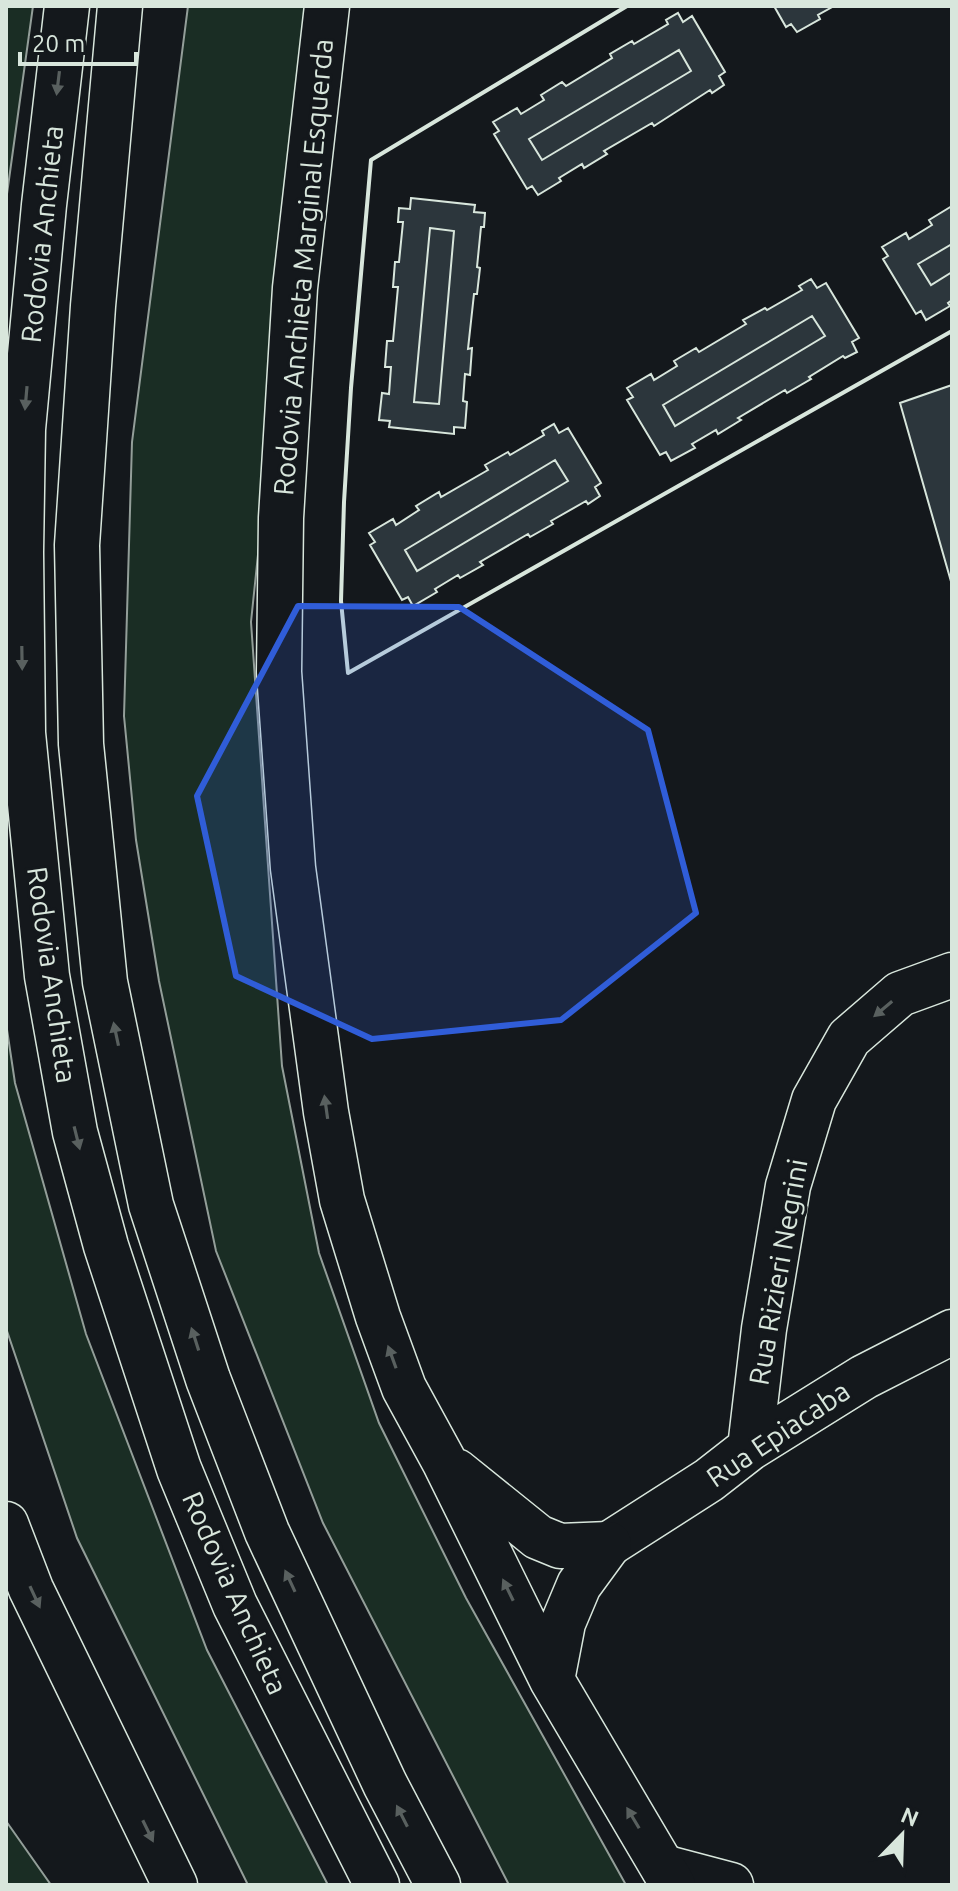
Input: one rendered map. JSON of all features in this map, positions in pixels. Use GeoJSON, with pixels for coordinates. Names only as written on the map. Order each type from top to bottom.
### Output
{"type":"FeatureCollection","features":[{"type":"Feature","properties":{"kind":"main road","name":"Rodovia Anchieta"},"geometry":{"type":"LineString","coordinates":[[67,6],[23,429],[23,733],[47,976],[79,1146],[106,1246],[179,1469],[235,1605],[377,1885]]}},
{"type":"Feature","properties":{"kind":"main road","name":"Rodovia Anchieta"},"geometry":{"type":"LineString","coordinates":[[120,6],[93,306],[77,545],[81,744],[105,982],[151,1205],[208,1379],[267,1532],[385,1784],[438,1885]]}},
{"type":"Feature","properties":{"kind":"main road","name":"Rodovia Anchieta Marginal Esquerda"},"geometry":{"type":"LineString","coordinates":[[327,6],[295,288],[281,518],[279,672],[293,868],[326,1112],[342,1200],[378,1317],[404,1388],[445,1463],[552,1680],[668,1876]]}},
{"type":"Feature","properties":{"kind":"main road","name":"Rua Rizieri Negrini"},"geometry":{"type":"LineString","coordinates":[[750,1448],[764,1329],[788,1186],[814,1100],[849,1038],[900,994],[952,975]]}},
{"type":"Feature","properties":{"kind":"main road","name":"Rua Epiacaba"},"geometry":{"type":"LineString","coordinates":[[609,1544],[709,1480],[750,1448],[864,1377],[952,1332]]}},
{"type":"Feature","properties":{"kind":"main road"},"geometry":{"type":"LineString","coordinates":[[445,1463],[538,1537],[560,1546],[609,1544]]}},
{"type":"Feature","properties":{"kind":"main road"},"geometry":{"type":"LineString","coordinates":[[6,1524],[31,1589],[175,1885]]}},
{"type":"Feature","properties":{"kind":"main road"},"geometry":{"type":"LineString","coordinates":[[552,1680],[568,1610],[579,1585],[609,1544]]}},
{"type":"Feature","properties":{"kind":"main road"},"geometry":{"type":"LineString","coordinates":[[668,1876],[731,1885]]}},
{"type":"Feature","properties":{"kind":"highlighted area"},"geometry":{"type":"Polygon","coordinates":[[[298,606],[459,607],[648,730],[696,913],[561,1020],[372,1039],[236,976],[197,796],[298,606]]]}},
{"type":"Feature","properties":{"kind":"green space"},"geometry":{"type":"Polygon","coordinates":[[[6,6],[33,6],[6,201],[6,6]]]}},
{"type":"Feature","properties":{"kind":"green space"},"geometry":{"type":"Polygon","coordinates":[[[188,6],[315,6],[251,622],[282,1066],[319,1253],[379,1423],[466,1598],[626,1885],[509,1885],[323,1523],[216,1251],[159,981],[136,840],[124,716],[132,442],[188,6]]]}},
{"type":"Feature","properties":{"kind":"green space"},"geometry":{"type":"Polygon","coordinates":[[[6,1023],[15,1083],[86,1334],[207,1650],[328,1885],[248,1885],[77,1538],[6,1328],[6,1023]]]}},
{"type":"Feature","properties":{"kind":"green space"},"geometry":{"type":"Polygon","coordinates":[[[6,1821],[51,1885],[6,1885],[6,1821]]]}},
{"type":"Feature","properties":{"kind":"building"},"geometry":{"type":"Polygon","coordinates":[[[774,6],[834,6],[818,15],[820,19],[797,32],[791,24],[786,27],[774,6]]]}},
{"type":"Feature","properties":{"kind":"building"},"geometry":{"type":"Polygon","coordinates":[[[678,13],[683,22],[692,16],[725,72],[719,76],[724,85],[604,151],[607,154],[584,168],[582,164],[538,195],[532,186],[527,189],[494,134],[499,131],[493,122],[517,108],[521,114],[544,100],[541,95],[562,82],[566,86],[612,58],[610,54],[668,24],[666,20],[678,13]]]}},
{"type":"Feature","properties":{"kind":"building"},"geometry":{"type":"Polygon","coordinates":[[[679,50],[691,71],[542,160],[529,139],[679,50]]]}},
{"type":"Feature","properties":{"kind":"building"},"geometry":{"type":"Polygon","coordinates":[[[411,198],[475,205],[474,212],[485,213],[468,349],[472,348],[470,375],[465,374],[465,428],[454,427],[454,434],[389,427],[390,421],[379,420],[382,393],[389,394],[391,367],[385,367],[387,341],[393,341],[398,287],[393,287],[403,222],[398,222],[399,208],[410,209],[411,198]]]}},
{"type":"Feature","properties":{"kind":"building"},"geometry":{"type":"Polygon","coordinates":[[[952,206],[952,300],[948,303],[950,306],[926,320],[921,311],[916,314],[883,259],[888,256],[882,247],[906,233],[909,239],[932,225],[929,220],[952,206]]]}},
{"type":"Feature","properties":{"kind":"building"},"geometry":{"type":"Polygon","coordinates":[[[430,228],[454,231],[439,404],[414,402],[430,228]]]}},
{"type":"Feature","properties":{"kind":"building"},"geometry":{"type":"Polygon","coordinates":[[[952,244],[952,272],[931,285],[918,264],[952,244]]]}},
{"type":"Feature","properties":{"kind":"building"},"geometry":{"type":"Polygon","coordinates":[[[811,279],[817,288],[826,283],[859,338],[852,342],[857,352],[845,358],[843,356],[787,393],[785,390],[718,434],[716,430],[692,444],[695,448],[671,461],[666,452],[660,455],[627,400],[633,397],[627,388],[651,374],[654,380],[677,366],[674,361],[696,348],[699,352],[746,324],[743,320],[802,290],[799,286],[811,279]]]}},
{"type":"Feature","properties":{"kind":"building"},"geometry":{"type":"Polygon","coordinates":[[[812,316],[825,336],[675,426],[663,405],[812,316]]]}},
{"type":"Feature","properties":{"kind":"building"},"geometry":{"type":"Polygon","coordinates":[[[952,385],[952,585],[900,403],[952,385]]]}},
{"type":"Feature","properties":{"kind":"building"},"geometry":{"type":"Polygon","coordinates":[[[554,424],[559,433],[568,428],[601,483],[595,487],[600,496],[480,562],[483,565],[460,578],[458,575],[413,606],[408,597],[402,600],[370,545],[375,542],[369,533],[393,519],[396,525],[419,510],[416,506],[439,492],[441,497],[488,470],[485,465],[508,452],[510,455],[544,435],[542,431],[554,424]]]}},
{"type":"Feature","properties":{"kind":"building"},"geometry":{"type":"Polygon","coordinates":[[[555,460],[568,481],[417,571],[405,550],[555,460]]]}},
{"type":"Feature","properties":{"kind":"wall"},"geometry":{"type":"LineString","coordinates":[[627,6],[371,160],[344,502],[341,601],[348,673],[952,331]]}}]}
